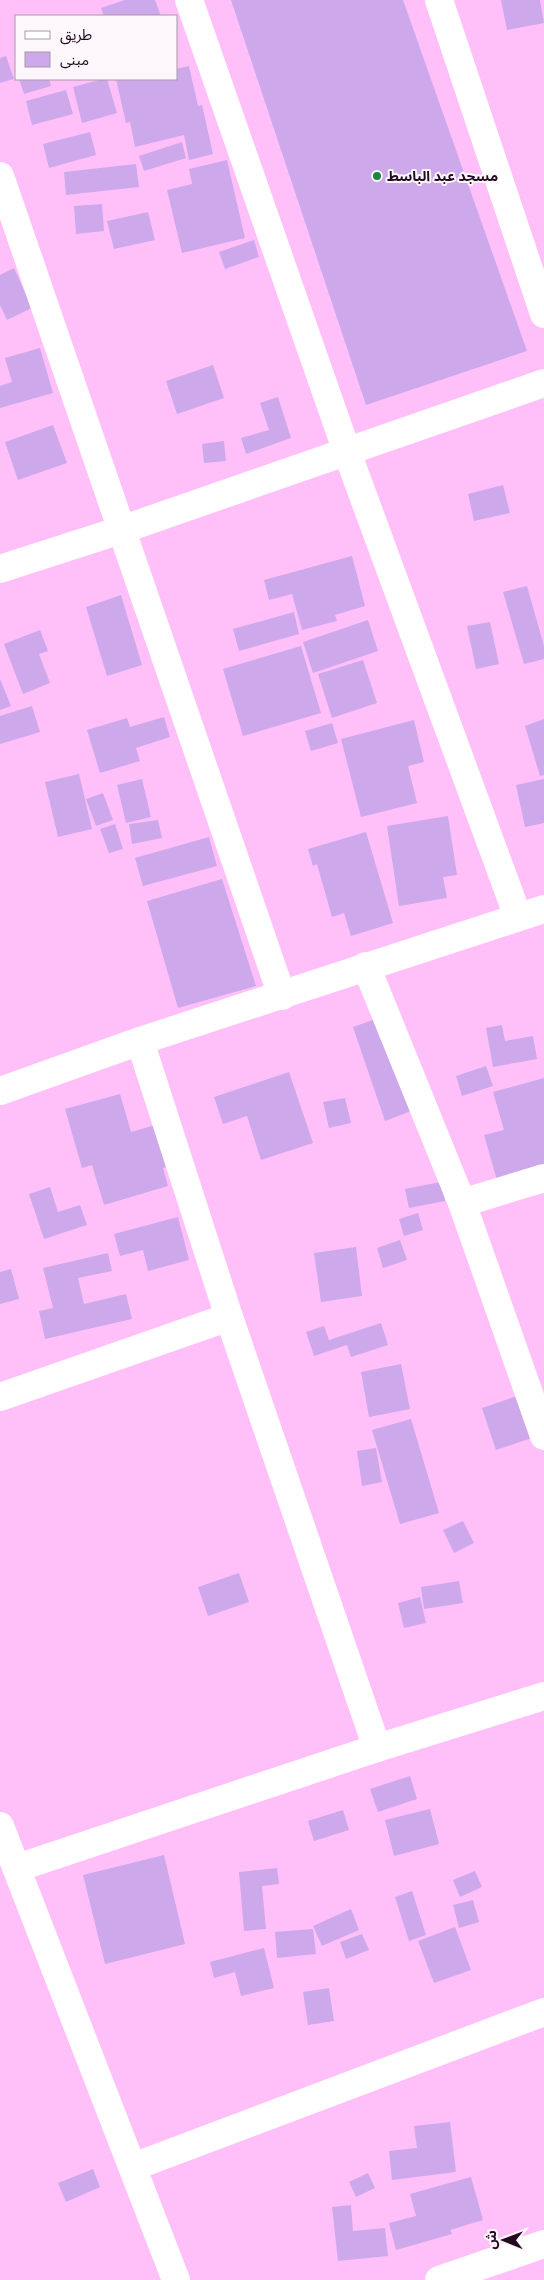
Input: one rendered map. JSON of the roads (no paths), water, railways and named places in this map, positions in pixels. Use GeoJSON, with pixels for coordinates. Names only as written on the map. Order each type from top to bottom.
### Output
{"type":"FeatureCollection","features":[{"type":"Feature","properties":{"kind":"street"},"geometry":{"type":"LineString","coordinates":[[189,0],[347,452],[518,917]]}},
{"type":"Feature","properties":{"kind":"street"},"geometry":{"type":"LineString","coordinates":[[439,0],[544,314]]}},
{"type":"Feature","properties":{"kind":"street"},"geometry":{"type":"LineString","coordinates":[[0,176],[10,236],[121,530],[282,996]]}},
{"type":"Feature","properties":{"kind":"street"},"geometry":{"type":"LineString","coordinates":[[0,569],[121,530],[544,383]]}},
{"type":"Feature","properties":{"kind":"street"},"geometry":{"type":"LineString","coordinates":[[0,1091],[140,1041],[544,909]]}},
{"type":"Feature","properties":{"kind":"street"},"geometry":{"type":"LineString","coordinates":[[366,966],[462,1203],[544,1436]]}},
{"type":"Feature","properties":{"kind":"street"},"geometry":{"type":"LineString","coordinates":[[140,1041],[229,1317],[377,1748]]}},
{"type":"Feature","properties":{"kind":"street"},"geometry":{"type":"LineString","coordinates":[[462,1203],[544,1178]]}},
{"type":"Feature","properties":{"kind":"street"},"geometry":{"type":"LineString","coordinates":[[0,1397],[229,1317]]}},
{"type":"Feature","properties":{"kind":"street"},"geometry":{"type":"LineString","coordinates":[[17,1868],[377,1748],[544,1696]]}},
{"type":"Feature","properties":{"kind":"street"},"geometry":{"type":"LineString","coordinates":[[0,1826],[176,2280]]}},
{"type":"Feature","properties":{"kind":"street"},"geometry":{"type":"LineString","coordinates":[[133,2167],[544,2012]]}},
{"type":"Feature","properties":{"kind":"street"},"geometry":{"type":"LineString","coordinates":[[439,2280],[544,2244]]}},
{"type":"Feature","properties":{"kind":"place","name":"مسجد عبد الباسط"},"geometry":{"type":"Point","coordinates":[377,176]}}]}
